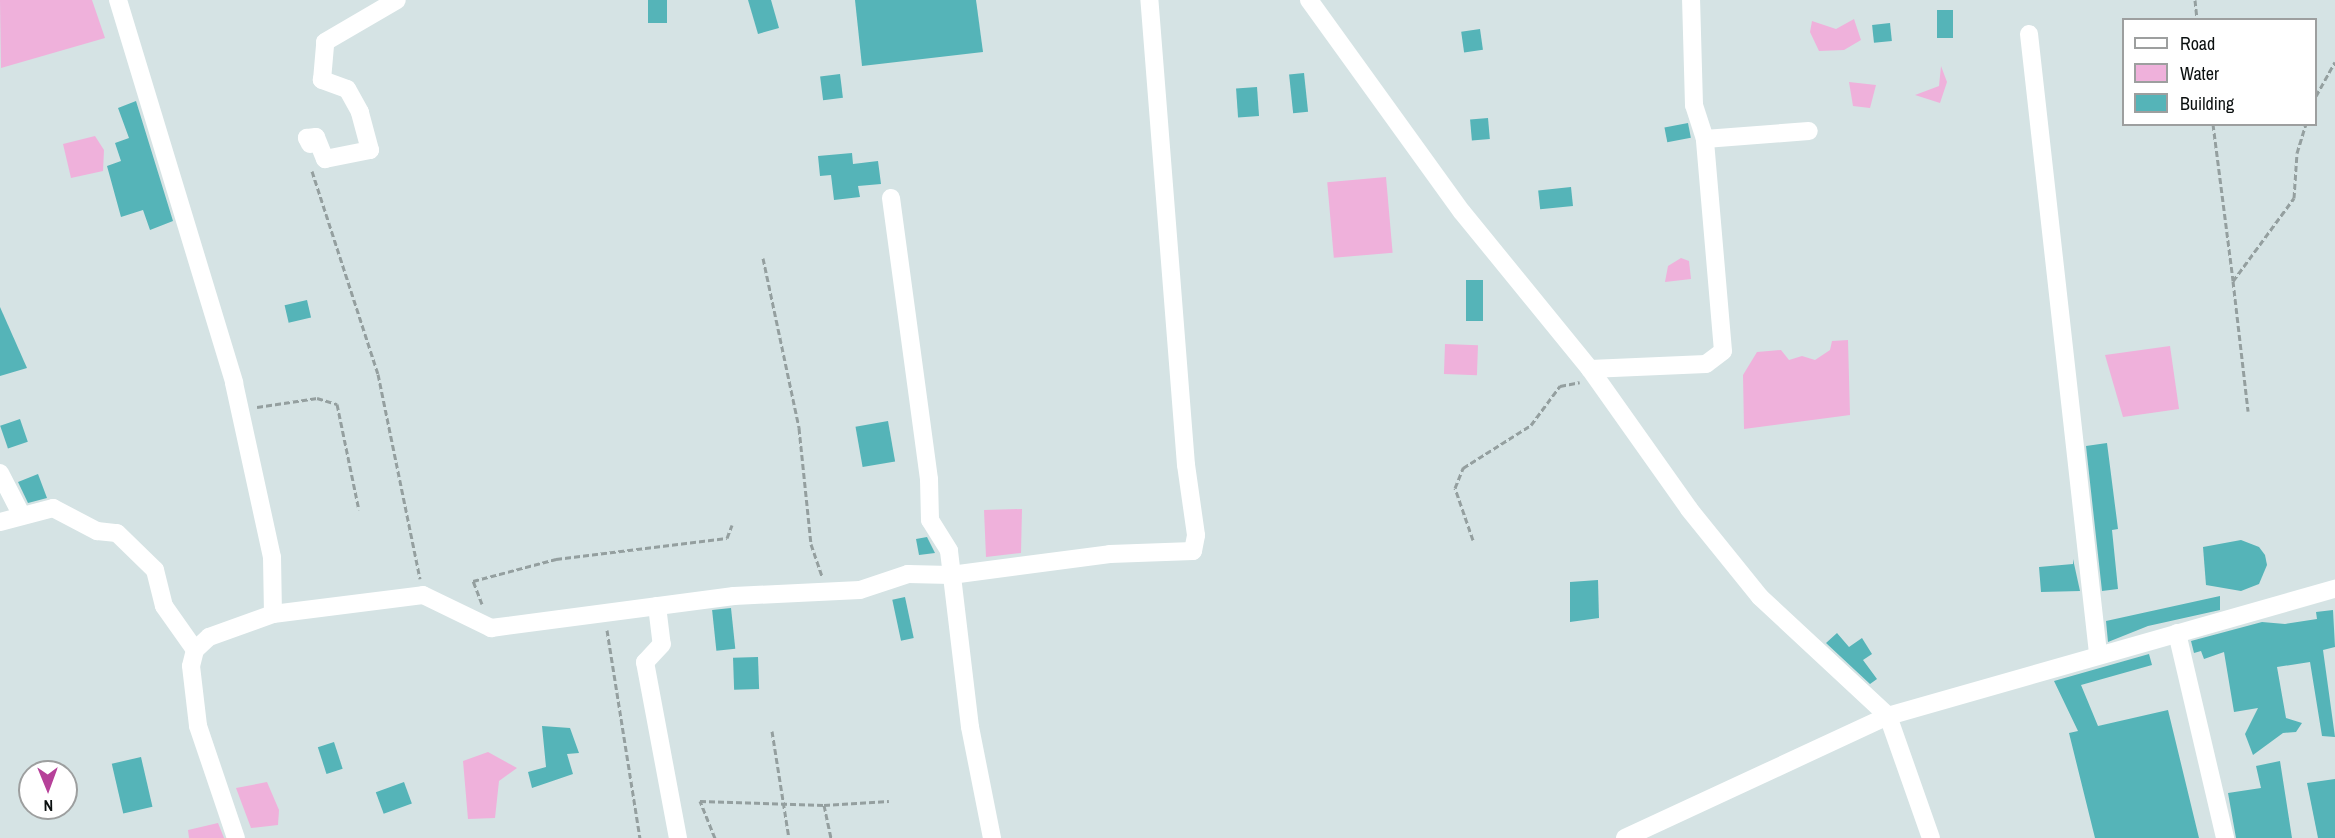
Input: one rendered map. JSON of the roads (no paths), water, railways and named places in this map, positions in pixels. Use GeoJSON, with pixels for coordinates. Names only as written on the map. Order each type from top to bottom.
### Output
{"type":"FeatureCollection","features":[{"type":"Feature","properties":{"kind":"street"},"geometry":{"type":"LineString","coordinates":[[118,0],[240,410],[272,557],[273,614]]}},
{"type":"Feature","properties":{"kind":"street"},"geometry":{"type":"LineString","coordinates":[[310,144],[307,138],[316,137],[325,159],[370,150],[360,112],[347,89],[322,81],[325,42],[397,0]]}},
{"type":"Feature","properties":{"kind":"street"},"geometry":{"type":"LineString","coordinates":[[236,838],[198,726],[191,666],[195,650],[209,637],[273,614],[423,595],[491,628],[734,596],[860,590],[908,574],[951,575],[1110,554],[1193,551],[1196,535],[1186,465],[1149,0]]}},
{"type":"Feature","properties":{"kind":"street"},"geometry":{"type":"LineString","coordinates":[[1309,0],[1462,212],[1593,374],[1689,509],[1760,597],[1888,716],[1931,838]]}},
{"type":"Feature","properties":{"kind":"street"},"geometry":{"type":"LineString","coordinates":[[1593,374],[1706,364],[1723,351],[1705,139],[1694,105],[1691,0]]}},
{"type":"Feature","properties":{"kind":"street"},"geometry":{"type":"LineString","coordinates":[[2029,34],[2098,653]]}},
{"type":"Feature","properties":{"kind":"street"},"geometry":{"type":"LineString","coordinates":[[1705,139],[1809,131]]}},
{"type":"Feature","properties":{"kind":"street"},"geometry":{"type":"LineString","coordinates":[[891,198],[929,478],[930,520],[949,551],[970,727],[992,838]]}},
{"type":"Feature","properties":{"kind":"street"},"geometry":{"type":"LineString","coordinates":[[0,473],[21,516]]}},
{"type":"Feature","properties":{"kind":"street"},"geometry":{"type":"LineString","coordinates":[[0,522],[53,508],[97,531],[117,533],[137,547],[155,570],[164,606],[195,650]]}},
{"type":"Feature","properties":{"kind":"street"},"geometry":{"type":"LineString","coordinates":[[1625,838],[1888,716],[2098,653],[2335,589]]}},
{"type":"Feature","properties":{"kind":"street"},"geometry":{"type":"LineString","coordinates":[[657,606],[662,644],[645,663],[678,838]]}},
{"type":"Feature","properties":{"kind":"street"},"geometry":{"type":"LineString","coordinates":[[2177,633],[2225,838]]}},
{"type":"Feature","properties":{"kind":"water"},"geometry":{"type":"Polygon","coordinates":[[[0,0],[92,0],[105,38],[1,68],[0,0]]]}},
{"type":"Feature","properties":{"kind":"water"},"geometry":{"type":"Polygon","coordinates":[[[1854,19],[1861,40],[1844,50],[1819,51],[1810,32],[1812,21],[1836,29],[1854,19]]]}},
{"type":"Feature","properties":{"kind":"water"},"geometry":{"type":"Polygon","coordinates":[[[1941,66],[1947,82],[1940,103],[1915,95],[1939,86],[1941,66]]]}},
{"type":"Feature","properties":{"kind":"water"},"geometry":{"type":"Polygon","coordinates":[[[1849,82],[1876,85],[1870,108],[1853,106],[1849,82]]]}},
{"type":"Feature","properties":{"kind":"water"},"geometry":{"type":"Polygon","coordinates":[[[95,136],[104,150],[103,171],[71,178],[63,144],[95,136]]]}},
{"type":"Feature","properties":{"kind":"water"},"geometry":{"type":"Polygon","coordinates":[[[1386,177],[1393,253],[1334,258],[1327,182],[1386,177]]]}},
{"type":"Feature","properties":{"kind":"water"},"geometry":{"type":"Polygon","coordinates":[[[1681,258],[1689,261],[1691,279],[1665,282],[1668,266],[1681,258]]]}},
{"type":"Feature","properties":{"kind":"water"},"geometry":{"type":"Polygon","coordinates":[[[1848,340],[1850,415],[1744,429],[1743,375],[1757,352],[1781,350],[1789,360],[1802,356],[1815,360],[1830,350],[1832,341],[1848,340]]]}},
{"type":"Feature","properties":{"kind":"water"},"geometry":{"type":"Polygon","coordinates":[[[1445,344],[1478,345],[1477,375],[1444,374],[1445,344]]]}},
{"type":"Feature","properties":{"kind":"water"},"geometry":{"type":"Polygon","coordinates":[[[2170,346],[2179,409],[2123,417],[2105,355],[2170,346]]]}},
{"type":"Feature","properties":{"kind":"water"},"geometry":{"type":"Polygon","coordinates":[[[1022,509],[1021,553],[986,557],[984,510],[1022,509]]]}},
{"type":"Feature","properties":{"kind":"water"},"geometry":{"type":"Polygon","coordinates":[[[488,752],[517,768],[499,781],[495,818],[468,819],[463,761],[488,752]]]}},
{"type":"Feature","properties":{"kind":"water"},"geometry":{"type":"Polygon","coordinates":[[[267,782],[279,810],[278,825],[251,828],[236,788],[267,782]]]}},
{"type":"Feature","properties":{"kind":"water"},"geometry":{"type":"Polygon","coordinates":[[[218,823],[224,838],[189,838],[188,830],[218,823]]]}}]}
